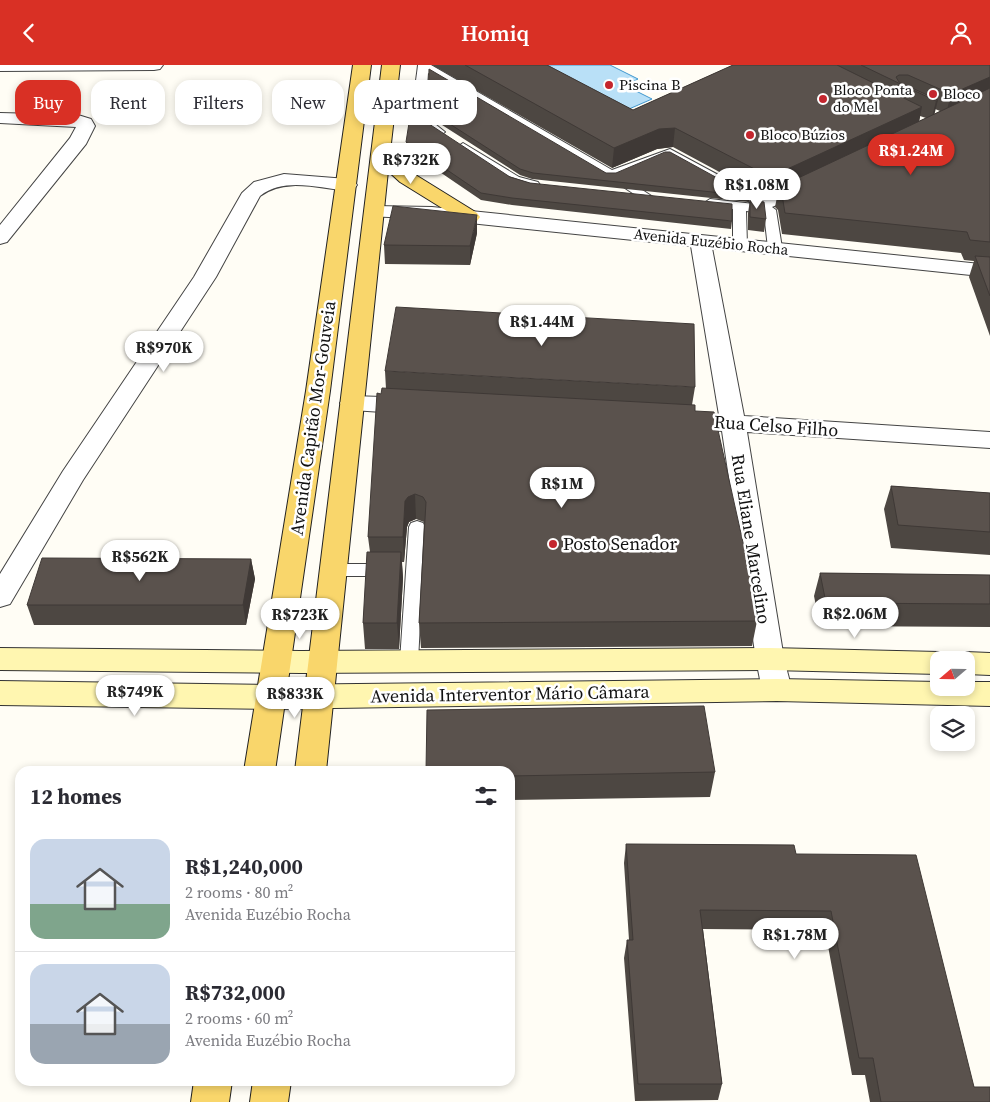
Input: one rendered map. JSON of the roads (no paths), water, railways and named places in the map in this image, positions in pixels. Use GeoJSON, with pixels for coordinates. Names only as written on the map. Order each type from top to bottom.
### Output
{"type":"FeatureCollection","features":[{"type":"Feature","properties":{"kind":"main road","name":"Avenida Capitão Mor-Gouveia"},"geometry":{"type":"LineString","coordinates":[[260,766],[277,662],[347,185],[362,65]]}},
{"type":"Feature","properties":{"kind":"main road","name":"Avenida Capitão Mor-Gouveia"},"geometry":{"type":"LineString","coordinates":[[311,766],[391,65]]}},
{"type":"Feature","properties":{"kind":"main road"},"geometry":{"type":"LineString","coordinates":[[380,154],[407,178],[470,217]]}},
{"type":"Feature","properties":{"kind":"main road","name":"Avenida Interventor Mário Câmara"},"geometry":{"type":"LineString","coordinates":[[0,659],[277,662],[770,659],[930,663]]}},
{"type":"Feature","properties":{"kind":"main road"},"geometry":{"type":"LineString","coordinates":[[975,663],[990,664]]}},
{"type":"Feature","properties":{"kind":"main road","name":"Avenida Interventor Mário Câmara"},"geometry":{"type":"LineString","coordinates":[[0,693],[270,697],[777,690],[990,694]]}},
{"type":"Feature","properties":{"kind":"main road"},"geometry":{"type":"LineString","coordinates":[[210,1102],[212,1086]]}},
{"type":"Feature","properties":{"kind":"main road"},"geometry":{"type":"LineString","coordinates":[[269,1102],[271,1086]]}},
{"type":"Feature","properties":{"kind":"street"},"geometry":{"type":"LineString","coordinates":[[0,66],[154,65]]}},
{"type":"Feature","properties":{"kind":"street"},"geometry":{"type":"LineString","coordinates":[[0,118],[78,121],[86,126],[79,140],[0,237]]}},
{"type":"Feature","properties":{"kind":"street"},"geometry":{"type":"LineString","coordinates":[[0,597],[72,477],[205,277],[256,188],[269,182],[280,180],[347,185]]}},
{"type":"Feature","properties":{"kind":"street","name":"Avenida Euzébio Rocha"},"geometry":{"type":"LineString","coordinates":[[375,201],[432,213],[990,271]]}},
{"type":"Feature","properties":{"kind":"street","name":"Rua Eliane Marcelino"},"geometry":{"type":"LineString","coordinates":[[700,240],[733,423],[770,659],[777,690]]}},
{"type":"Feature","properties":{"kind":"street"},"geometry":{"type":"LineString","coordinates":[[352,403],[440,408]]}},
{"type":"Feature","properties":{"kind":"street","name":"Rua Celso Filho"},"geometry":{"type":"LineString","coordinates":[[655,419],[990,440]]}},
{"type":"Feature","properties":{"kind":"lane"},"geometry":{"type":"LineString","coordinates":[[547,187],[530,185],[515,179],[422,121],[419,117],[423,65],[652,197],[619,194]]}},
{"type":"Feature","properties":{"kind":"lane"},"geometry":{"type":"LineString","coordinates":[[611,175],[662,154],[672,153],[758,205],[770,210],[775,248]]}},
{"type":"Feature","properties":{"kind":"lane"},"geometry":{"type":"LineString","coordinates":[[693,201],[739,207],[758,205],[774,202],[808,186]]}},
{"type":"Feature","properties":{"kind":"lane"},"geometry":{"type":"LineString","coordinates":[[739,207],[740,245]]}},
{"type":"Feature","properties":{"kind":"lane"},"geometry":{"type":"LineString","coordinates":[[409,661],[417,527]]}},
{"type":"Feature","properties":{"kind":"lane"},"geometry":{"type":"LineString","coordinates":[[333,570],[415,570]]}},
{"type":"Feature","properties":{"kind":"water","name":"Piscina B"},"geometry":{"type":"Polygon","coordinates":[[[546,65],[610,65],[638,79],[630,83],[639,87],[634,90],[652,99],[629,109],[546,65]]]}},
{"type":"Feature","properties":{"kind":"place","name":"Piscina B"},"geometry":{"type":"Point","coordinates":[609,85]}},
{"type":"Feature","properties":{"kind":"place","name":"Bloco"},"geometry":{"type":"Point","coordinates":[933,94]}},
{"type":"Feature","properties":{"kind":"place","name":"Bloco Ponta do Mel"},"geometry":{"type":"Point","coordinates":[823,99]}},
{"type":"Feature","properties":{"kind":"place","name":"Bloco Búzios"},"geometry":{"type":"Point","coordinates":[750,135]}},
{"type":"Feature","properties":{"kind":"place","name":"Posto Senador"},"geometry":{"type":"Point","coordinates":[553,544]}}]}
